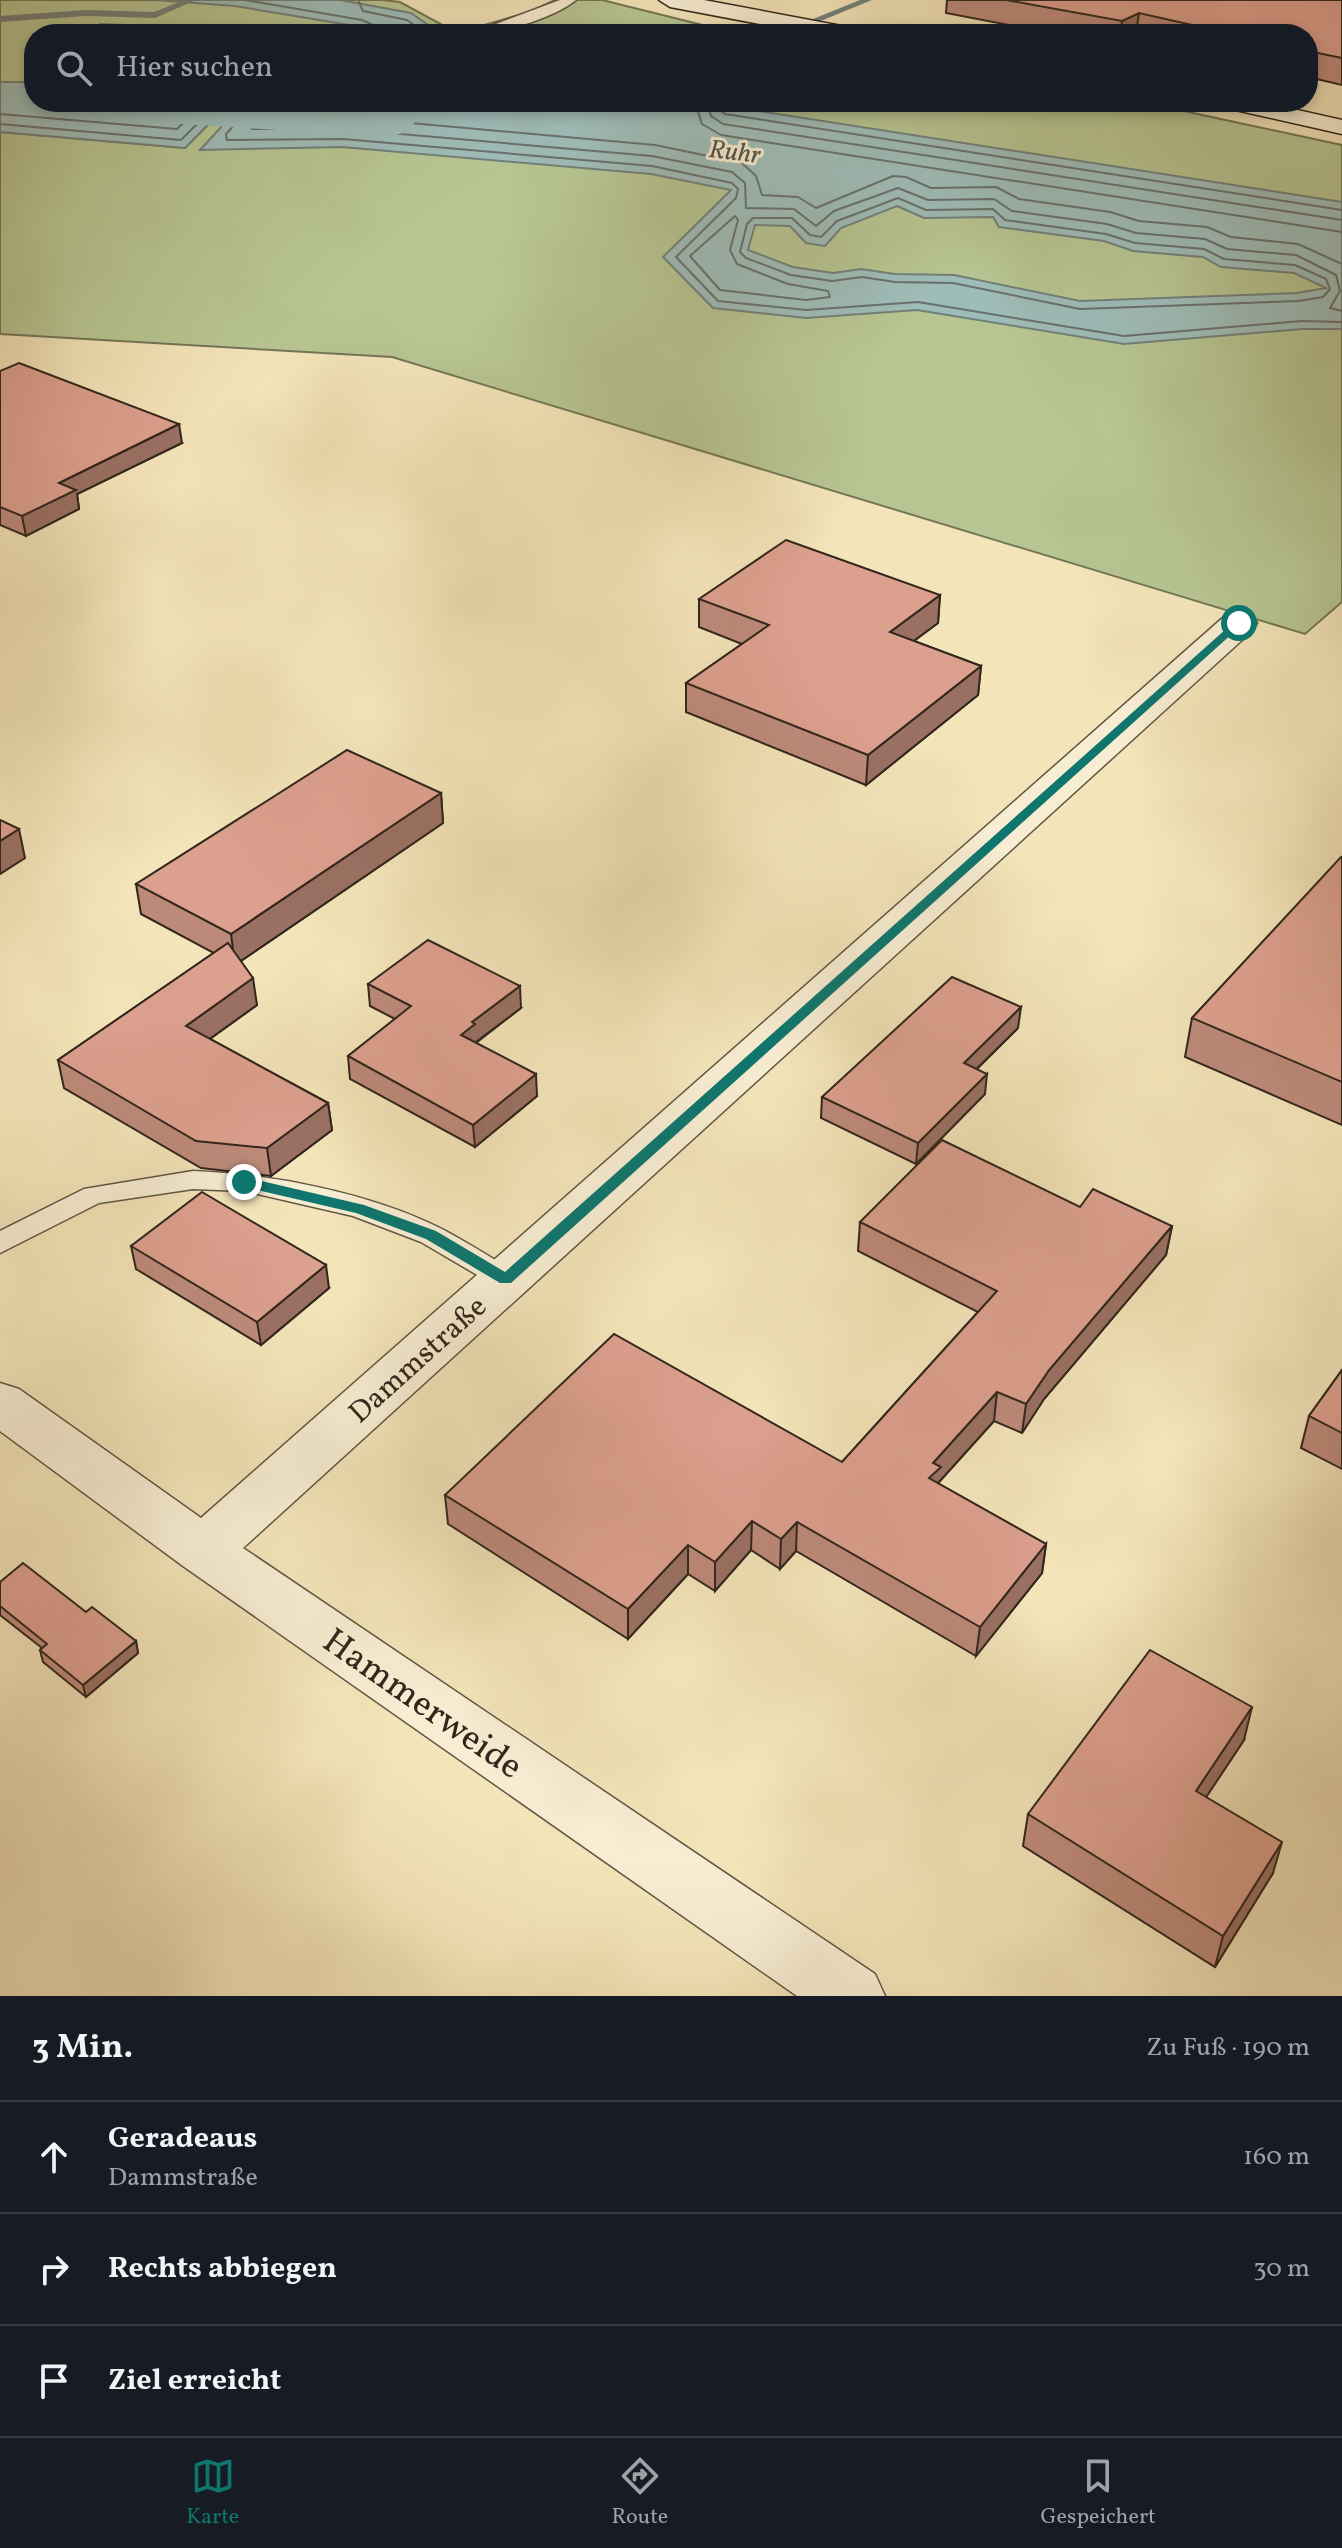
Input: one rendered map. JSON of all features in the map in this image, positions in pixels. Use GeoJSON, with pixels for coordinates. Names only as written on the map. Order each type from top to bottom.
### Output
{"type":"FeatureCollection","features":[{"type":"Feature","properties":{"kind":"street"},"geometry":{"type":"LineString","coordinates":[[670,0],[791,24]]}},
{"type":"Feature","properties":{"kind":"street"},"geometry":{"type":"LineString","coordinates":[[1275,112],[1342,127]]}},
{"type":"Feature","properties":{"kind":"street","name":"Dammstraße"},"geometry":{"type":"LineString","coordinates":[[203,1550],[1239,623]]}},
{"type":"Feature","properties":{"kind":"street","name":"Hammerweide"},"geometry":{"type":"LineString","coordinates":[[0,1403],[203,1550],[852,1996]]}},
{"type":"Feature","properties":{"kind":"lane"},"geometry":{"type":"LineString","coordinates":[[512,24],[570,0]]}},
{"type":"Feature","properties":{"kind":"lane"},"geometry":{"type":"LineString","coordinates":[[0,1243],[93,1195],[193,1180],[244,1182],[359,1208],[417,1230],[506,1279]]}},
{"type":"Feature","properties":{"kind":"green space"},"geometry":{"type":"Polygon","coordinates":[[[0,0],[383,0],[400,2],[440,24],[24,24],[24,82],[0,82],[0,0]]]}},
{"type":"Feature","properties":{"kind":"green space"},"geometry":{"type":"Polygon","coordinates":[[[555,0],[602,0],[699,24],[488,24],[529,12],[555,0]]]}},
{"type":"Feature","properties":{"kind":"green space"},"geometry":{"type":"Polygon","coordinates":[[[221,112],[1189,112],[1342,145],[1342,602],[1305,634],[392,357],[0,334],[0,132],[185,148],[221,112]]]}},
{"type":"Feature","properties":{"kind":"water"},"geometry":{"type":"Polygon","coordinates":[[[155,0],[340,0],[411,13],[427,24],[343,24],[235,6],[155,0]]]}},
{"type":"Feature","properties":{"kind":"water"},"geometry":{"type":"Polygon","coordinates":[[[0,82],[24,82],[24,112],[220,112],[185,148],[0,132],[0,82]]]}},
{"type":"Feature","properties":{"kind":"water"},"geometry":{"type":"Polygon","coordinates":[[[235,112],[766,112],[1342,202],[1342,329],[1303,329],[1124,344],[917,310],[806,318],[713,308],[663,257],[731,190],[651,174],[342,147],[200,150],[235,112]],[[897,206],[841,228],[825,246],[806,243],[790,226],[755,225],[748,250],[793,267],[833,273],[861,269],[895,274],[954,275],[1080,301],[1297,293],[1326,288],[1294,273],[1221,267],[1203,257],[1133,251],[1104,241],[999,227],[993,217],[924,218],[897,206]]]}},
{"type":"Feature","properties":{"kind":"building"},"geometry":{"type":"Polygon","coordinates":[[[1006,0],[1342,0],[1342,58],[1318,53],[1318,24],[1188,24],[1139,13],[1122,21],[1006,0]]]}},
{"type":"Feature","properties":{"kind":"building"},"geometry":{"type":"Polygon","coordinates":[[[19,363],[179,424],[59,483],[76,490],[22,516],[0,507],[0,371],[19,363]]]}},
{"type":"Feature","properties":{"kind":"building"},"geometry":{"type":"Polygon","coordinates":[[[786,540],[940,595],[890,632],[981,666],[868,755],[686,683],[769,625],[699,599],[786,540]]]}},
{"type":"Feature","properties":{"kind":"building"},"geometry":{"type":"Polygon","coordinates":[[[347,750],[441,793],[231,934],[136,884],[347,750]]]}},
{"type":"Feature","properties":{"kind":"building"},"geometry":{"type":"Polygon","coordinates":[[[0,820],[19,829],[0,841],[0,820]]]}},
{"type":"Feature","properties":{"kind":"building"},"geometry":{"type":"Polygon","coordinates":[[[1342,857],[1342,1082],[1192,1018],[1342,857]]]}},
{"type":"Feature","properties":{"kind":"building"},"geometry":{"type":"Polygon","coordinates":[[[428,940],[520,986],[472,1022],[475,1024],[461,1035],[536,1074],[473,1125],[348,1056],[411,1006],[368,984],[428,940]]]}},
{"type":"Feature","properties":{"kind":"building"},"geometry":{"type":"Polygon","coordinates":[[[228,943],[253,978],[186,1026],[328,1103],[267,1148],[196,1141],[58,1060],[228,943]]]}},
{"type":"Feature","properties":{"kind":"building"},"geometry":{"type":"Polygon","coordinates":[[[952,977],[1021,1007],[964,1063],[987,1074],[918,1143],[822,1097],[952,977]]]}},
{"type":"Feature","properties":{"kind":"building"},"geometry":{"type":"Polygon","coordinates":[[[942,1140],[1080,1207],[1093,1189],[1172,1226],[1049,1370],[1026,1404],[997,1392],[933,1463],[941,1467],[929,1478],[1046,1544],[980,1627],[797,1522],[781,1539],[752,1521],[715,1562],[688,1545],[628,1609],[445,1495],[614,1334],[842,1462],[997,1291],[860,1222],[942,1140]]]}},
{"type":"Feature","properties":{"kind":"building"},"geometry":{"type":"Polygon","coordinates":[[[202,1192],[326,1265],[257,1322],[131,1246],[202,1192]]]}},
{"type":"Feature","properties":{"kind":"building"},"geometry":{"type":"Polygon","coordinates":[[[1342,1370],[1342,1433],[1309,1416],[1342,1370]]]}},
{"type":"Feature","properties":{"kind":"building"},"geometry":{"type":"Polygon","coordinates":[[[23,1563],[86,1612],[92,1607],[136,1641],[83,1685],[40,1650],[47,1644],[0,1606],[0,1582],[23,1563]]]}},
{"type":"Feature","properties":{"kind":"building"},"geometry":{"type":"Polygon","coordinates":[[[1150,1650],[1252,1707],[1196,1791],[1282,1842],[1223,1936],[1028,1814],[1150,1650]]]}},
{"type":"Feature","properties":{"kind":"waterway"},"geometry":{"type":"LineString","coordinates":[[0,19],[85,13],[155,15],[192,0]]}},
{"type":"Feature","properties":{"kind":"waterway"},"geometry":{"type":"LineString","coordinates":[[807,24],[868,0]]}},
{"type":"Feature","properties":{"kind":"waterway","name":"Ruhr"},"geometry":{"type":"LineString","coordinates":[[277,112],[387,119]]}},
{"type":"Feature","properties":{"kind":"route"},"geometry":{"type":"LineString","coordinates":[[244,1182],[359,1208],[431,1235],[506,1279],[1239,623]]}}]}
